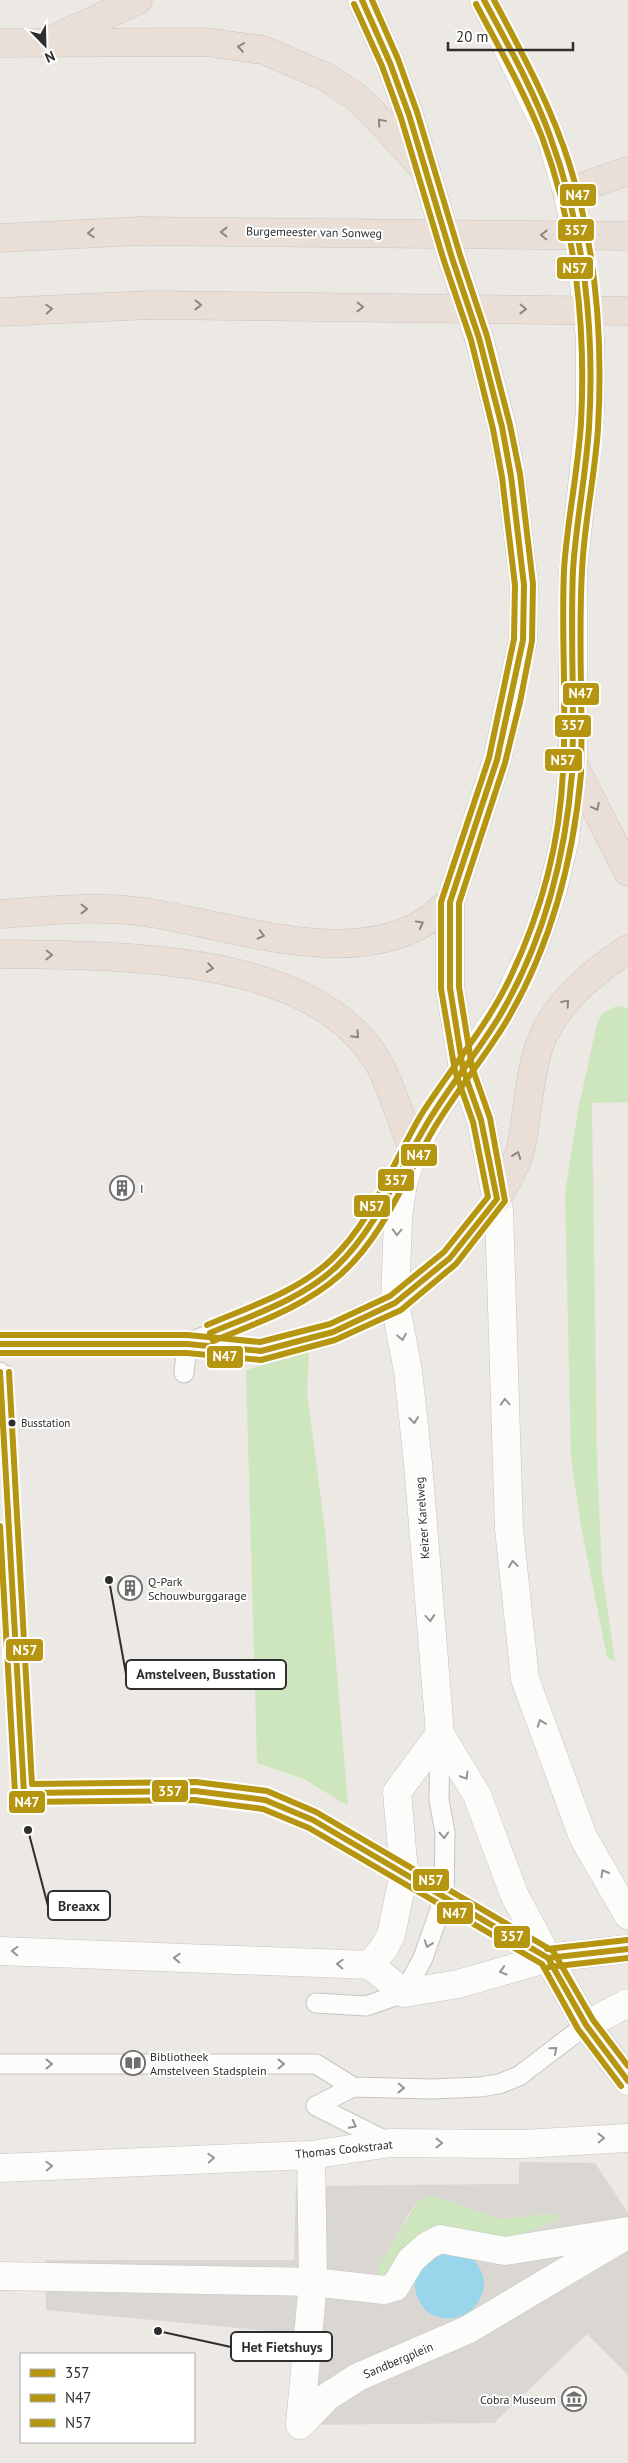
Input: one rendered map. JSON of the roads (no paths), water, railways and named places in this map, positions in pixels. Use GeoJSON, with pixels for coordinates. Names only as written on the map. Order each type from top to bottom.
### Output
{"type":"FeatureCollection","features":[{"type":"Feature","properties":{"kind":"highway"},"geometry":{"type":"LineString","coordinates":[[45,42],[138,0]]}},
{"type":"Feature","properties":{"kind":"highway"},"geometry":{"type":"LineString","coordinates":[[0,44],[45,42],[206,42],[263,50],[326,77],[356,97],[426,171]]}},
{"type":"Feature","properties":{"kind":"highway"},"geometry":{"type":"LineString","coordinates":[[567,192],[628,171]]}},
{"type":"Feature","properties":{"kind":"highway","name":"Burgemeester van Sonweg"},"geometry":{"type":"LineString","coordinates":[[0,238],[140,231],[628,236]]}},
{"type":"Feature","properties":{"kind":"highway"},"geometry":{"type":"LineString","coordinates":[[0,312],[149,304],[628,311]]}},
{"type":"Feature","properties":{"kind":"highway"},"geometry":{"type":"LineString","coordinates":[[573,764],[628,872]]}},
{"type":"Feature","properties":{"kind":"highway"},"geometry":{"type":"LineString","coordinates":[[0,914],[79,909],[142,911],[232,928],[282,940],[347,943],[365,942],[420,925],[450,902]]}},
{"type":"Feature","properties":{"kind":"highway"},"geometry":{"type":"LineString","coordinates":[[497,1200],[519,1153],[535,1059],[542,1039],[556,1013],[578,988],[600,968],[628,949]]}},
{"type":"Feature","properties":{"kind":"highway"},"geometry":{"type":"LineString","coordinates":[[0,954],[158,960],[220,970],[269,981],[300,996],[335,1017],[356,1034],[378,1062],[413,1150]]}},
{"type":"Feature","properties":{"kind":"main road"},"geometry":{"type":"LineString","coordinates":[[362,0],[390,63],[479,338],[502,427],[511,476],[524,585],[523,640],[497,760],[450,902],[450,988],[463,1069],[480,1120],[499,1211],[509,1529],[526,1679],[583,1837],[628,1915]]}},
{"type":"Feature","properties":{"kind":"main road","name":"Keizer Karelweg"},"geometry":{"type":"LineString","coordinates":[[484,0],[551,137],[567,192],[581,256],[590,339],[590,412],[573,571],[573,764],[565,839],[552,893],[535,942],[506,1004],[429,1120],[413,1150],[403,1184],[398,1217],[395,1303],[408,1371],[418,1463],[440,1734],[477,1795],[514,1894],[548,1958],[586,2025],[628,2080]]}},
{"type":"Feature","properties":{"kind":"main road"},"geometry":{"type":"LineString","coordinates":[[370,1965],[384,1948],[390,1936],[404,1872],[397,1792],[440,1734]]}},
{"type":"Feature","properties":{"kind":"main road"},"geometry":{"type":"LineString","coordinates":[[0,1951],[370,1965],[404,1993],[458,1984],[548,1958],[628,1949]]}},
{"type":"Feature","properties":{"kind":"main road"},"geometry":{"type":"LineString","coordinates":[[586,2025],[628,2003]]}},
{"type":"Feature","properties":{"kind":"main road","name":"Thomas Cookstraat"},"geometry":{"type":"LineString","coordinates":[[0,2168],[311,2155],[390,2143],[523,2144],[628,2138]]}},
{"type":"Feature","properties":{"kind":"main road","name":"Sandbergplein"},"geometry":{"type":"LineString","coordinates":[[311,2155],[313,2282],[300,2425],[327,2397],[358,2377],[466,2330],[628,2235]]}},
{"type":"Feature","properties":{"kind":"main road"},"geometry":{"type":"LineString","coordinates":[[0,2276],[313,2282],[384,2290],[395,2287],[411,2260],[427,2246],[440,2239],[504,2251],[628,2231]]}},
{"type":"Feature","properties":{"kind":"lane"},"geometry":{"type":"LineString","coordinates":[[188,1344],[284,1301],[318,1282],[338,1265],[366,1231],[413,1150]]}},
{"type":"Feature","properties":{"kind":"lane"},"geometry":{"type":"LineString","coordinates":[[0,1344],[188,1344],[260,1351],[333,1332],[395,1303],[450,1258],[497,1200]]}},
{"type":"Feature","properties":{"kind":"lane"},"geometry":{"type":"LineString","coordinates":[[184,1373],[188,1344]]}},
{"type":"Feature","properties":{"kind":"lane"},"geometry":{"type":"LineString","coordinates":[[316,2003],[366,2006],[404,1993],[423,1958],[444,1898],[445,1832],[439,1800],[440,1734]]}},
{"type":"Feature","properties":{"kind":"lane"},"geometry":{"type":"LineString","coordinates":[[265,1800],[313,1820],[548,1958]]}},
{"type":"Feature","properties":{"kind":"lane"},"geometry":{"type":"LineString","coordinates":[[390,2143],[316,2106],[353,2087],[431,2089],[480,2087],[499,2084],[519,2076],[586,2025]]}},
{"type":"Feature","properties":{"kind":"lane"},"geometry":{"type":"LineString","coordinates":[[0,2064],[316,2064],[353,2087]]}},
{"type":"Feature","properties":{"kind":"water"},"geometry":{"type":"Polygon","coordinates":[[[437,2251],[473,2258],[483,2276],[484,2283],[481,2298],[471,2310],[458,2317],[442,2318],[428,2312],[423,2307],[416,2293],[415,2285],[419,2267],[437,2251]]]}},
{"type":"Feature","properties":{"kind":"place","name":"I"},"geometry":{"type":"Point","coordinates":[122,1188]}},
{"type":"Feature","properties":{"kind":"place","name":"Busstation"},"geometry":{"type":"Point","coordinates":[12,1423]}},
{"type":"Feature","properties":{"kind":"place","name":"Amstelveen, Busstation"},"geometry":{"type":"Point","coordinates":[109,1580]}},
{"type":"Feature","properties":{"kind":"place","name":"Q-Park Schouwburggarage"},"geometry":{"type":"Point","coordinates":[130,1588]}},
{"type":"Feature","properties":{"kind":"place","name":"Breaxx"},"geometry":{"type":"Point","coordinates":[28,1830]}},
{"type":"Feature","properties":{"kind":"place","name":"Bibliotheek Amstelveen Stadsplein"},"geometry":{"type":"Point","coordinates":[133,2063]}},
{"type":"Feature","properties":{"kind":"place","name":"Het Fietshuys"},"geometry":{"type":"Point","coordinates":[158,2331]}},
{"type":"Feature","properties":{"kind":"place","name":"Cobra Museum"},"geometry":{"type":"Point","coordinates":[574,2399]}}]}
